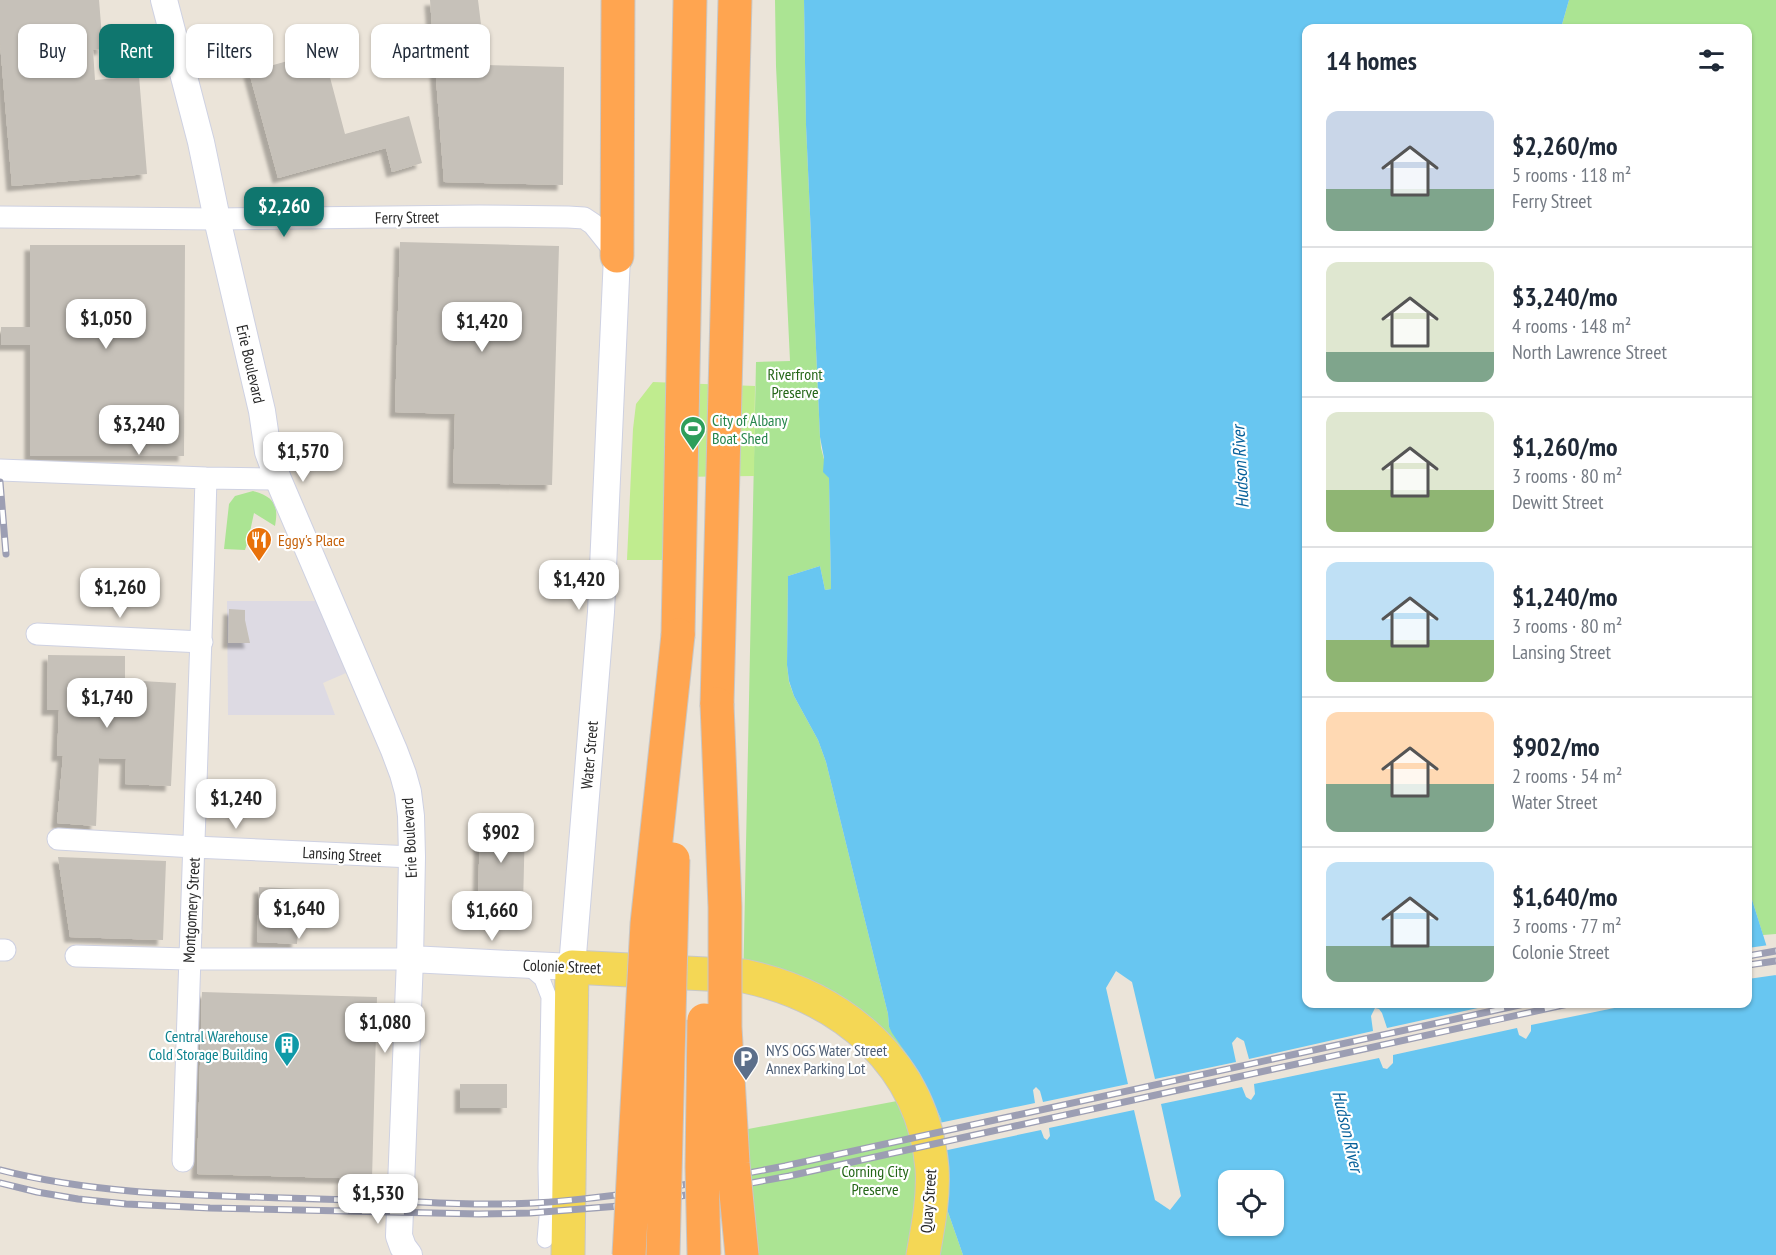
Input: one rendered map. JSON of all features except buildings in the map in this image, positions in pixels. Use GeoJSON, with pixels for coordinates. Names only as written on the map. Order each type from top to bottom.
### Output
{"type":"FeatureCollection","features":[{"type":"Feature","properties":{"kind":"highway"},"geometry":{"type":"LineString","coordinates":[[617,256],[618,0]]}},
{"type":"Feature","properties":{"kind":"highway"},"geometry":{"type":"LineString","coordinates":[[663,1255],[690,0]]}},
{"type":"Feature","properties":{"kind":"highway"},"geometry":{"type":"LineString","coordinates":[[704,1255],[702,1167],[704,1033],[717,704],[735,0]]}},
{"type":"Feature","properties":{"kind":"highway"},"geometry":{"type":"LineString","coordinates":[[628,1255],[647,924],[678,635]]}},
{"type":"Feature","properties":{"kind":"highway"},"geometry":{"type":"LineString","coordinates":[[717,704],[725,907],[725,1027],[733,1163],[742,1255]]}},
{"type":"Feature","properties":{"kind":"main road","name":"Colonie Street"},"geometry":{"type":"LineString","coordinates":[[572,967],[744,976],[769,981],[794,990]]}},
{"type":"Feature","properties":{"kind":"main road","name":"Water Street"},"geometry":{"type":"LineString","coordinates":[[557,1247],[572,967]]}},
{"type":"Feature","properties":{"kind":"main road","name":"Quay Street"},"geometry":{"type":"LineString","coordinates":[[794,990],[833,1010],[867,1035],[892,1064],[910,1090],[925,1131],[932,1169],[932,1193],[923,1255]]}},
{"type":"Feature","properties":{"kind":"street","name":"Erie Boulevard"},"geometry":{"type":"LineString","coordinates":[[164,0],[201,142],[262,411],[268,452],[403,774],[411,816],[412,857],[399,1236],[409,1255]]}},
{"type":"Feature","properties":{"kind":"street","name":"Ferry Street"},"geometry":{"type":"LineString","coordinates":[[0,217],[217,219],[479,216],[584,218],[593,225],[617,256]]}},
{"type":"Feature","properties":{"kind":"street","name":"Water Street"},"geometry":{"type":"LineString","coordinates":[[572,967],[601,612],[617,256]]}},
{"type":"Feature","properties":{"kind":"street"},"geometry":{"type":"LineString","coordinates":[[0,470],[278,479]]}},
{"type":"Feature","properties":{"kind":"street","name":"Montgomery Street"},"geometry":{"type":"LineString","coordinates":[[183,1161],[188,959],[202,642],[206,478]]}},
{"type":"Feature","properties":{"kind":"street"},"geometry":{"type":"LineString","coordinates":[[37,634],[202,642]]}},
{"type":"Feature","properties":{"kind":"street","name":"Lansing Street"},"geometry":{"type":"LineString","coordinates":[[58,839],[412,857]]}},
{"type":"Feature","properties":{"kind":"street","name":"Colonie Street"},"geometry":{"type":"LineString","coordinates":[[76,956],[188,959],[410,959],[572,967]]}},
{"type":"Feature","properties":{"kind":"street"},"geometry":{"type":"LineString","coordinates":[[525,966],[542,979],[549,997],[547,1217],[557,1247]]}},
{"type":"Feature","properties":{"kind":"shaded area"},"geometry":{"type":"Polygon","coordinates":[[[227,601],[318,601],[346,673],[323,683],[335,715],[228,715],[227,601]]]}},
{"type":"Feature","properties":{"kind":"green space","name":"Corning City Preserve"},"geometry":{"type":"Polygon","coordinates":[[[775,0],[804,0],[806,125],[820,437],[829,478],[831,589],[825,590],[820,566],[788,576],[787,665],[789,682],[818,740],[826,762],[888,1014],[889,1027],[919,1072],[941,1119],[948,1163],[948,1212],[963,1255],[756,1255],[743,1130],[897,1101],[889,1079],[829,1022],[743,989],[756,362],[790,361],[775,0]]]}},
{"type":"Feature","properties":{"kind":"green space"},"geometry":{"type":"Polygon","coordinates":[[[1569,0],[1776,0],[1776,934],[1763,935],[1752,900],[1752,24],[1562,24],[1569,0]]]}},
{"type":"Feature","properties":{"kind":"green space","name":"City of Albany Boat Shed"},"geometry":{"type":"Polygon","coordinates":[[[653,382],[755,386],[754,476],[673,477],[672,560],[627,560],[636,404],[653,382]]]}},
{"type":"Feature","properties":{"kind":"green space"},"geometry":{"type":"Polygon","coordinates":[[[253,491],[266,496],[273,503],[276,513],[275,526],[254,513],[245,550],[224,549],[229,504],[235,496],[253,491]]]}},
{"type":"Feature","properties":{"kind":"water","name":"Hudson River"},"geometry":{"type":"Polygon","coordinates":[[[804,0],[1569,0],[1562,24],[1302,24],[1302,1008],[1752,1008],[1752,900],[1776,976],[1776,1255],[963,1255],[948,1212],[948,1163],[941,1119],[919,1072],[889,1027],[888,1014],[826,762],[818,740],[794,696],[789,681],[787,665],[788,576],[820,566],[825,590],[831,589],[829,478],[823,472],[824,458],[820,437],[806,125],[804,0]]]}},
{"type":"Feature","properties":{"kind":"pier"},"geometry":{"type":"Polygon","coordinates":[[[1769,945],[1776,966],[1776,975],[1752,978],[1752,947],[1769,945]]]}},
{"type":"Feature","properties":{"kind":"pier"},"geometry":{"type":"Polygon","coordinates":[[[1116,971],[1132,982],[1155,1079],[1236,1062],[1232,1043],[1237,1037],[1244,1041],[1249,1059],[1373,1031],[1371,1016],[1375,1008],[1382,1013],[1387,1028],[1478,1008],[1614,1008],[1531,1025],[1531,1031],[1526,1039],[1519,1035],[1517,1028],[1393,1055],[1393,1063],[1387,1069],[1383,1068],[1379,1058],[1254,1084],[1255,1094],[1251,1100],[1246,1097],[1242,1087],[1161,1104],[1181,1196],[1170,1210],[1155,1200],[1134,1110],[1049,1128],[1050,1136],[1047,1140],[1041,1130],[943,1151],[939,1123],[1035,1103],[1033,1090],[1036,1087],[1040,1091],[1043,1102],[1128,1084],[1106,988],[1116,971]]]}},
{"type":"Feature","properties":{"kind":"railway"},"geometry":{"type":"LineString","coordinates":[[0,482],[6,554]]}},
{"type":"Feature","properties":{"kind":"railway"},"geometry":{"type":"LineString","coordinates":[[1752,955],[1776,951]]}},
{"type":"Feature","properties":{"kind":"railway"},"geometry":{"type":"LineString","coordinates":[[1752,964],[1776,961]]}},
{"type":"Feature","properties":{"kind":"railway"},"geometry":{"type":"LineString","coordinates":[[0,1170],[106,1189],[177,1194],[477,1204],[566,1201],[692,1183],[785,1166],[1506,1008]]}},
{"type":"Feature","properties":{"kind":"railway"},"geometry":{"type":"LineString","coordinates":[[0,1183],[78,1199],[210,1208],[479,1214],[530,1213],[632,1205],[789,1176],[1550,1008]]}},
{"type":"Feature","properties":{"kind":"place","name":"City of Albany Boat Shed"},"geometry":{"type":"Point","coordinates":[693,452]}},
{"type":"Feature","properties":{"kind":"place","name":"Eggy's Place"},"geometry":{"type":"Point","coordinates":[259,563]}},
{"type":"Feature","properties":{"kind":"place","name":"Central Warehouse Cold Storage Building"},"geometry":{"type":"Point","coordinates":[287,1068]}},
{"type":"Feature","properties":{"kind":"place","name":"NYS OGS Water Street Annex Parking Lot"},"geometry":{"type":"Point","coordinates":[746,1082]}},
{"type":"Feature","properties":{"kind":"park label","name":"Riverfront Preserve"},"geometry":{"type":"Point","coordinates":[795,383]}}]}
